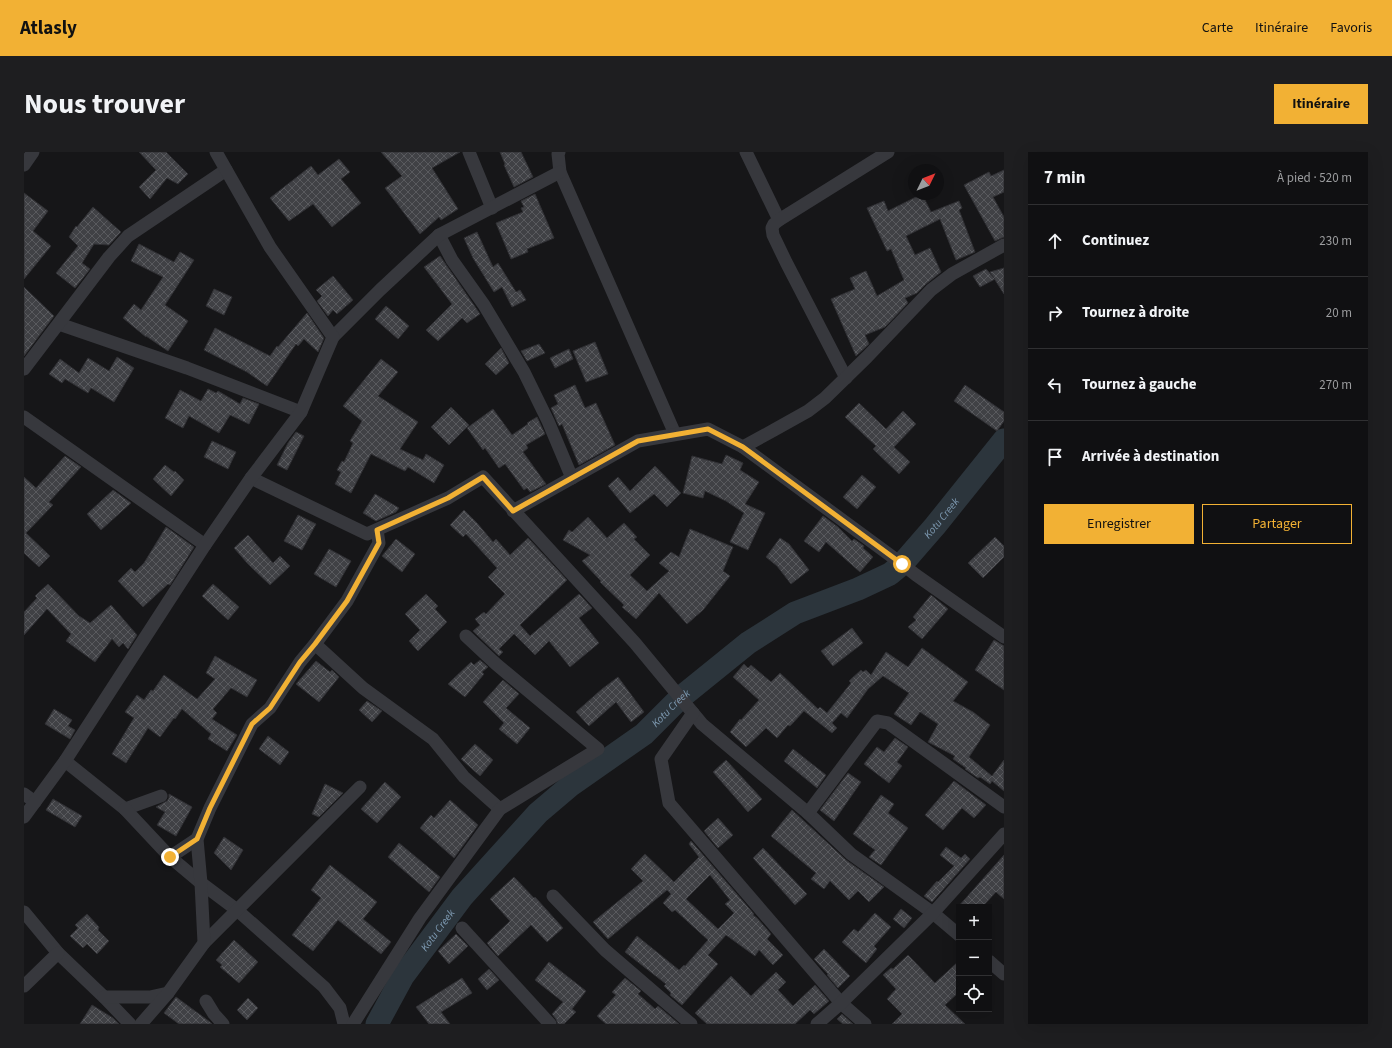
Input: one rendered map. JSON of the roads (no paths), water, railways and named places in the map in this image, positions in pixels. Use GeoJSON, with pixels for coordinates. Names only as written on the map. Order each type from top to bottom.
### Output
{"type":"FeatureCollection","features":[{"type":"Feature","properties":{"kind":"street"},"geometry":{"type":"LineString","coordinates":[[24,165],[33,152]]}},
{"type":"Feature","properties":{"kind":"street"},"geometry":{"type":"LineString","coordinates":[[216,152],[270,247],[333,337]]}},
{"type":"Feature","properties":{"kind":"street"},"geometry":{"type":"LineString","coordinates":[[469,152],[492,208]]}},
{"type":"Feature","properties":{"kind":"street"},"geometry":{"type":"LineString","coordinates":[[559,152],[560,172],[676,434]]}},
{"type":"Feature","properties":{"kind":"street"},"geometry":{"type":"LineString","coordinates":[[746,152],[779,220]]}},
{"type":"Feature","properties":{"kind":"street"},"geometry":{"type":"LineString","coordinates":[[846,378],[789,269],[773,235],[772,228],[779,220],[888,152]]}},
{"type":"Feature","properties":{"kind":"street"},"geometry":{"type":"LineString","coordinates":[[24,369],[109,257],[128,236],[226,170]]}},
{"type":"Feature","properties":{"kind":"street"},"geometry":{"type":"LineString","coordinates":[[24,817],[65,761],[205,545],[251,478],[301,412],[333,337],[380,290],[439,235],[560,172]]}},
{"type":"Feature","properties":{"kind":"street"},"geometry":{"type":"LineString","coordinates":[[439,235],[452,260],[484,305],[524,372],[548,421],[572,478]]}},
{"type":"Feature","properties":{"kind":"street"},"geometry":{"type":"LineString","coordinates":[[743,447],[808,411],[825,398],[931,290],[952,274],[1004,245]]}},
{"type":"Feature","properties":{"kind":"street"},"geometry":{"type":"LineString","coordinates":[[59,324],[187,368],[301,412]]}},
{"type":"Feature","properties":{"kind":"street"},"geometry":{"type":"LineString","coordinates":[[24,417],[205,545]]}},
{"type":"Feature","properties":{"kind":"street"},"geometry":{"type":"LineString","coordinates":[[513,511],[638,441],[708,429],[743,447],[902,564],[916,576],[1004,637]]}},
{"type":"Feature","properties":{"kind":"street"},"geometry":{"type":"LineString","coordinates":[[251,478],[367,534],[448,498],[483,477],[635,643],[702,724],[808,813],[851,854],[933,913],[956,932]]}},
{"type":"Feature","properties":{"kind":"street"},"geometry":{"type":"LineString","coordinates":[[204,943],[197,839],[210,808],[252,724],[270,708],[300,662],[347,601],[379,543],[377,530]]}},
{"type":"Feature","properties":{"kind":"street"},"geometry":{"type":"LineString","coordinates":[[353,1024],[420,918],[500,809],[598,749],[496,664],[466,636]]}},
{"type":"Feature","properties":{"kind":"street"},"geometry":{"type":"LineString","coordinates":[[315,644],[363,688],[433,739],[464,777],[500,809]]}},
{"type":"Feature","properties":{"kind":"street"},"geometry":{"type":"LineString","coordinates":[[693,713],[661,759],[669,803],[841,1003],[865,1024]]}},
{"type":"Feature","properties":{"kind":"street"},"geometry":{"type":"LineString","coordinates":[[808,813],[877,721],[888,723],[1004,807]]}},
{"type":"Feature","properties":{"kind":"street"},"geometry":{"type":"LineString","coordinates":[[65,761],[126,809],[170,857],[201,884],[237,910],[324,987],[340,1008],[344,1024]]}},
{"type":"Feature","properties":{"kind":"street"},"geometry":{"type":"LineString","coordinates":[[141,1024],[168,993],[204,943],[360,786]]}},
{"type":"Feature","properties":{"kind":"street"},"geometry":{"type":"LineString","coordinates":[[24,794],[36,802]]}},
{"type":"Feature","properties":{"kind":"street"},"geometry":{"type":"LineString","coordinates":[[126,809],[161,796]]}},
{"type":"Feature","properties":{"kind":"street"},"geometry":{"type":"LineString","coordinates":[[817,1024],[841,1003],[933,913],[1004,834]]}},
{"type":"Feature","properties":{"kind":"street"},"geometry":{"type":"LineString","coordinates":[[170,857],[197,839]]}},
{"type":"Feature","properties":{"kind":"street"},"geometry":{"type":"LineString","coordinates":[[553,896],[605,950],[691,1024]]}},
{"type":"Feature","properties":{"kind":"street"},"geometry":{"type":"LineString","coordinates":[[24,912],[58,953],[130,1024]]}},
{"type":"Feature","properties":{"kind":"street"},"geometry":{"type":"LineString","coordinates":[[462,928],[550,1024]]}},
{"type":"Feature","properties":{"kind":"street"},"geometry":{"type":"LineString","coordinates":[[24,986],[58,953]]}},
{"type":"Feature","properties":{"kind":"street"},"geometry":{"type":"LineString","coordinates":[[992,964],[1004,974]]}},
{"type":"Feature","properties":{"kind":"street"},"geometry":{"type":"LineString","coordinates":[[104,997],[150,996],[168,993]]}},
{"type":"Feature","properties":{"kind":"street"},"geometry":{"type":"LineString","coordinates":[[206,1001],[214,1014],[223,1024]]}},
{"type":"Feature","properties":{"kind":"waterway","name":"Kotu Creek"},"geometry":{"type":"LineString","coordinates":[[377,1024],[403,976],[462,897],[538,813],[571,785],[644,734],[680,698],[748,643],[795,613],[858,589],[890,574],[902,564],[935,526],[1004,440]]}}]}
